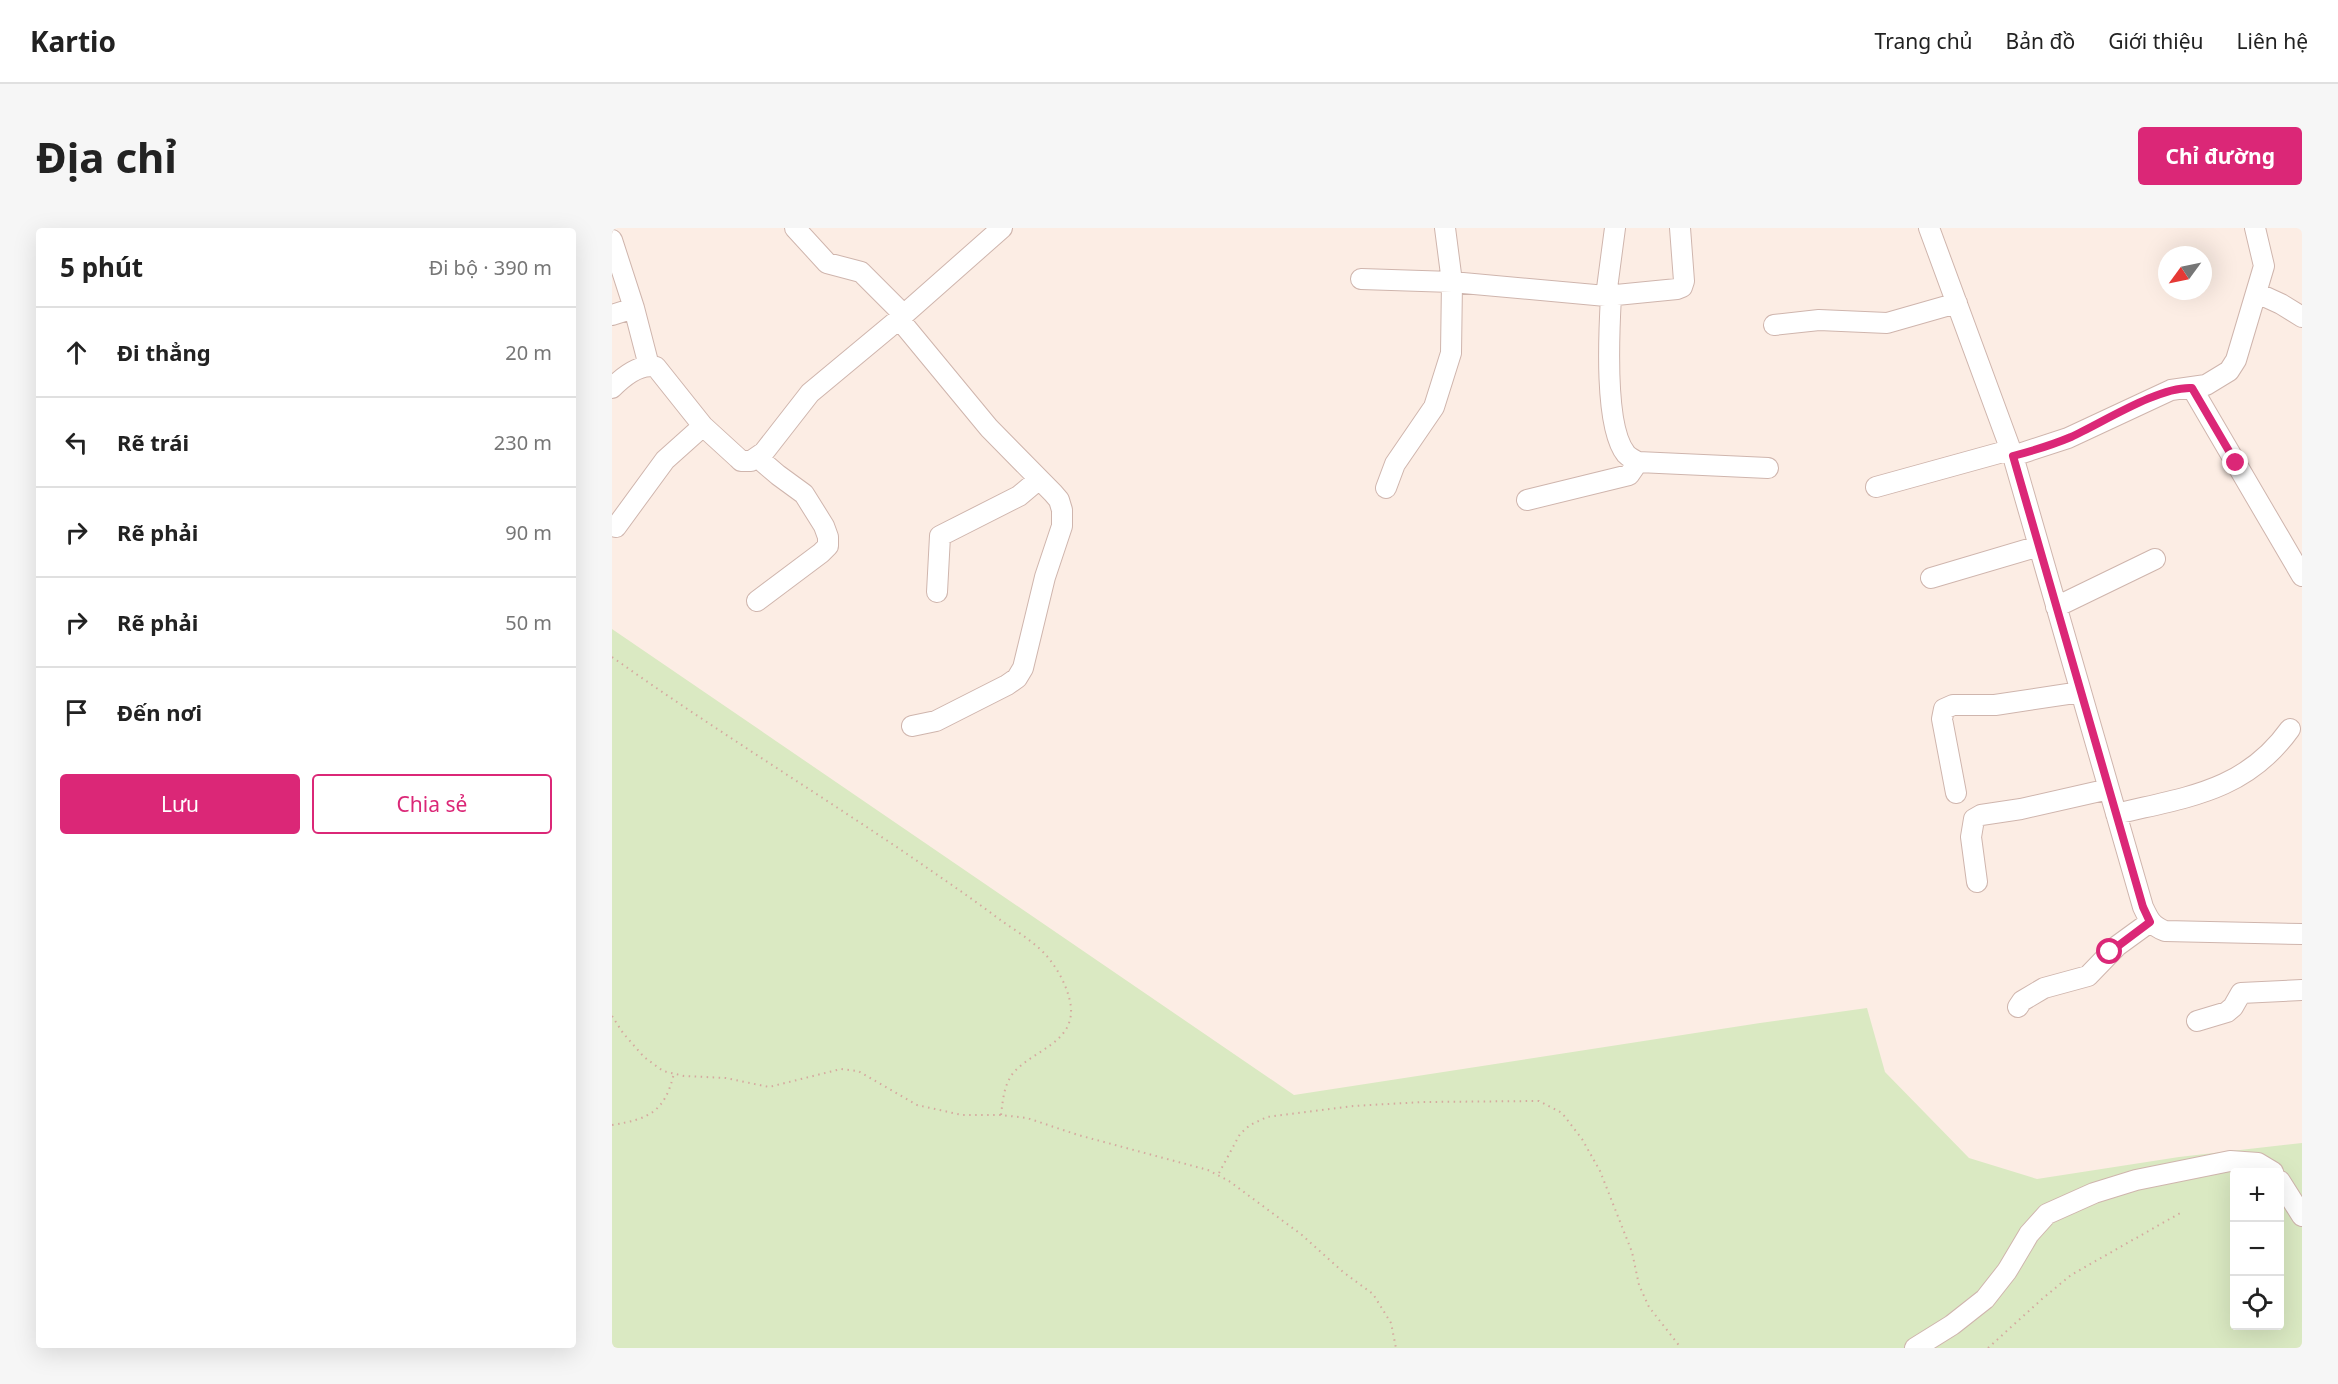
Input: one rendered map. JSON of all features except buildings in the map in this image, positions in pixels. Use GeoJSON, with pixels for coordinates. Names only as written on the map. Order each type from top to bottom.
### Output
{"type":"FeatureCollection","features":[{"type":"Feature","properties":{"kind":"street"},"geometry":{"type":"LineString","coordinates":[[795,228],[826,263],[861,272],[902,317],[989,428],[1059,500],[1062,510],[1062,526],[1045,577],[1023,668],[1017,678],[936,721],[912,726]]}},
{"type":"Feature","properties":{"kind":"street"},"geometry":{"type":"LineString","coordinates":[[612,388],[642,367],[656,367],[703,426],[741,461],[751,461],[774,440],[810,393],[902,317],[1002,228]]}},
{"type":"Feature","properties":{"kind":"street"},"geometry":{"type":"LineString","coordinates":[[1386,488],[1395,464],[1434,407],[1451,353],[1452,282],[1445,228]]}},
{"type":"Feature","properties":{"kind":"street"},"geometry":{"type":"LineString","coordinates":[[1615,228],[1608,296],[1608,357],[1611,400],[1621,446],[1627,455],[1638,462],[1768,468]]}},
{"type":"Feature","properties":{"kind":"street"},"geometry":{"type":"LineString","coordinates":[[1361,279],[1452,282],[1608,296],[1677,290],[1682,287],[1684,281],[1680,228]]}},
{"type":"Feature","properties":{"kind":"street"},"geometry":{"type":"LineString","coordinates":[[1929,228],[2011,453],[2143,907],[2150,922],[2165,931],[2302,934]]}},
{"type":"Feature","properties":{"kind":"street"},"geometry":{"type":"LineString","coordinates":[[1876,487],[2068,438],[2165,392],[2183,387],[2206,385],[2229,371],[2236,360],[2264,266],[2255,228]]}},
{"type":"Feature","properties":{"kind":"street"},"geometry":{"type":"LineString","coordinates":[[612,240],[650,366]]}},
{"type":"Feature","properties":{"kind":"street"},"geometry":{"type":"LineString","coordinates":[[2257,293],[2302,317]]}},
{"type":"Feature","properties":{"kind":"street"},"geometry":{"type":"LineString","coordinates":[[1774,325],[1819,320],[1887,323],[1957,303]]}},
{"type":"Feature","properties":{"kind":"street"},"geometry":{"type":"LineString","coordinates":[[612,315],[634,308]]}},
{"type":"Feature","properties":{"kind":"street"},"geometry":{"type":"LineString","coordinates":[[2192,388],[2302,576]]}},
{"type":"Feature","properties":{"kind":"street"},"geometry":{"type":"LineString","coordinates":[[616,527],[665,460],[703,426]]}},
{"type":"Feature","properties":{"kind":"street"},"geometry":{"type":"LineString","coordinates":[[757,457],[804,494],[828,537],[828,546],[821,553],[757,601]]}},
{"type":"Feature","properties":{"kind":"street"},"geometry":{"type":"LineString","coordinates":[[1527,500],[1629,475],[1638,462]]}},
{"type":"Feature","properties":{"kind":"street"},"geometry":{"type":"LineString","coordinates":[[937,592],[939,536],[1026,492],[1038,480]]}},
{"type":"Feature","properties":{"kind":"street"},"geometry":{"type":"LineString","coordinates":[[1931,578],[2039,546]]}},
{"type":"Feature","properties":{"kind":"street"},"geometry":{"type":"LineString","coordinates":[[2056,607],[2155,559]]}},
{"type":"Feature","properties":{"kind":"street"},"geometry":{"type":"LineString","coordinates":[[1956,793],[1942,719],[1944,709],[1953,705],[1995,705],[2081,692]]}},
{"type":"Feature","properties":{"kind":"street"},"geometry":{"type":"LineString","coordinates":[[2116,814],[2220,788],[2259,764],[2278,746],[2290,729]]}},
{"type":"Feature","properties":{"kind":"street"},"geometry":{"type":"LineString","coordinates":[[1977,882],[1971,837],[1974,819],[1981,815],[2021,809],[2109,789]]}},
{"type":"Feature","properties":{"kind":"street"},"geometry":{"type":"LineString","coordinates":[[2018,1007],[2022,1000],[2044,988],[2088,976],[2117,946],[2150,922]]}},
{"type":"Feature","properties":{"kind":"street"},"geometry":{"type":"LineString","coordinates":[[2197,1021],[2227,1012],[2233,1007],[2241,993],[2302,990]]}},
{"type":"Feature","properties":{"kind":"street"},"geometry":{"type":"LineString","coordinates":[[1915,1348],[1952,1325],[1985,1299],[2007,1270],[2029,1234],[2047,1214],[2094,1193],[2136,1180],[2230,1161],[2258,1163],[2266,1168]]}},
{"type":"Feature","properties":{"kind":"street"},"geometry":{"type":"LineString","coordinates":[[2284,1187],[2302,1215]]}},
{"type":"Feature","properties":{"kind":"path"},"geometry":{"type":"LineString","coordinates":[[612,657],[725,736],[834,805],[955,887],[1043,952],[1063,980],[1071,1006],[1070,1023],[1061,1037],[1028,1059],[1014,1073],[1005,1087],[1001,1114]]}},
{"type":"Feature","properties":{"kind":"path"},"geometry":{"type":"LineString","coordinates":[[612,1016],[644,1057],[663,1071],[726,1078],[769,1087],[841,1069],[858,1071],[918,1105],[962,1115],[1001,1114],[1027,1118],[1078,1135],[1208,1170],[1229,1181],[1302,1235],[1343,1272],[1373,1294],[1391,1323],[1396,1348]]}},
{"type":"Feature","properties":{"kind":"path"},"geometry":{"type":"LineString","coordinates":[[612,1125],[636,1121],[651,1114],[664,1101],[674,1073]]}},
{"type":"Feature","properties":{"kind":"path"},"geometry":{"type":"LineString","coordinates":[[1220,1173],[1240,1134],[1250,1125],[1267,1117],[1353,1106],[1423,1102],[1539,1101],[1562,1113],[1582,1139],[1600,1172],[1632,1252],[1639,1285],[1649,1307],[1681,1348]]}},
{"type":"Feature","properties":{"kind":"path"},"geometry":{"type":"LineString","coordinates":[[1988,1348],[2071,1275],[2182,1212]]}},
{"type":"Feature","properties":{"kind":"green space"},"geometry":{"type":"Polygon","coordinates":[[[612,629],[1294,1095],[1867,1008],[1885,1072],[1969,1158],[2037,1179],[2179,1157],[2302,1143],[2302,1348],[612,1348],[612,629]]]}},
{"type":"Feature","properties":{"kind":"route"},"geometry":{"type":"LineString","coordinates":[[2110,952],[2150,922],[2143,907],[2013,456],[2068,438],[2158,395],[2183,387],[2192,388],[2236,463]]}}]}
